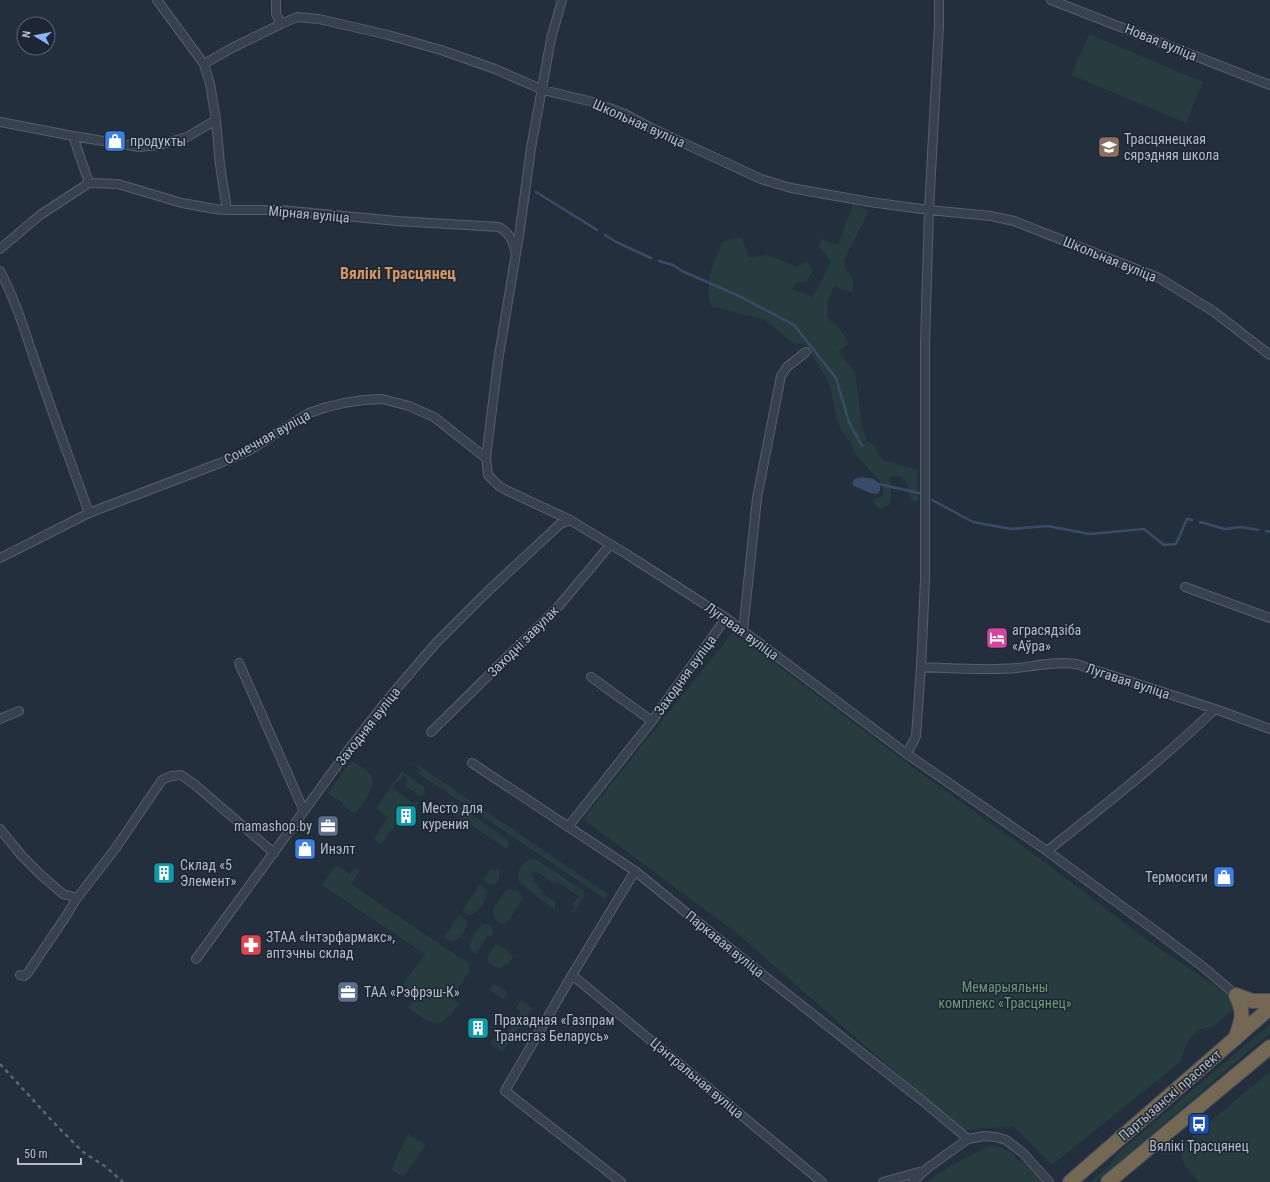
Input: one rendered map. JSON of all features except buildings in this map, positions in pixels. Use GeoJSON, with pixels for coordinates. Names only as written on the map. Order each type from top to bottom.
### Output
{"type":"FeatureCollection","features":[{"type":"Feature","properties":{"kind":"highway"},"geometry":{"type":"LineString","coordinates":[[1236,995],[1252,1000],[1270,1001]]}},
{"type":"Feature","properties":{"kind":"highway"},"geometry":{"type":"LineString","coordinates":[[1235,1039],[1239,1028],[1242,1011],[1236,995]]}},
{"type":"Feature","properties":{"kind":"highway","name":"Партызанскі праспект"},"geometry":{"type":"LineString","coordinates":[[1070,1182],[1270,1008]]}},
{"type":"Feature","properties":{"kind":"highway","name":"Партызанскі праспект"},"geometry":{"type":"LineString","coordinates":[[1108,1182],[1270,1047]]}},
{"type":"Feature","properties":{"kind":"street"},"geometry":{"type":"LineString","coordinates":[[158,0],[204,64],[210,84],[216,120],[220,165],[227,210]]}},
{"type":"Feature","properties":{"kind":"street"},"geometry":{"type":"LineString","coordinates":[[276,0],[276,14],[281,24]]}},
{"type":"Feature","properties":{"kind":"street"},"geometry":{"type":"LineString","coordinates":[[562,0],[551,40],[543,90],[531,148],[520,229],[498,361],[486,458],[488,475],[498,486],[570,520]]}},
{"type":"Feature","properties":{"kind":"street"},"geometry":{"type":"LineString","coordinates":[[907,754],[916,736],[925,580],[926,344],[929,210],[940,25],[940,0]]}},
{"type":"Feature","properties":{"kind":"street","name":"Новая вуліца"},"geometry":{"type":"LineString","coordinates":[[1052,0],[1270,85]]}},
{"type":"Feature","properties":{"kind":"street","name":"Школьная вуліца"},"geometry":{"type":"LineString","coordinates":[[204,64],[230,49],[297,17],[319,19],[388,35],[441,50],[495,69],[543,90],[593,102],[618,112],[761,179],[791,188],[818,194],[929,210],[1002,217],[1065,240],[1159,278],[1213,311],[1270,355]]}},
{"type":"Feature","properties":{"kind":"street"},"geometry":{"type":"LineString","coordinates":[[0,122],[139,147],[159,145],[186,137],[216,120]]}},
{"type":"Feature","properties":{"kind":"street"},"geometry":{"type":"LineString","coordinates":[[0,249],[40,215],[89,183],[73,136]]}},
{"type":"Feature","properties":{"kind":"street","name":"Мірная вуліца"},"geometry":{"type":"LineString","coordinates":[[89,183],[118,184],[182,203],[227,210],[281,210],[397,221],[520,229]]}},
{"type":"Feature","properties":{"kind":"street"},"geometry":{"type":"LineString","coordinates":[[499,227],[506,231],[512,238],[516,254]]}},
{"type":"Feature","properties":{"kind":"street"},"geometry":{"type":"LineString","coordinates":[[0,271],[10,290],[26,332],[37,369],[89,513]]}},
{"type":"Feature","properties":{"kind":"street"},"geometry":{"type":"LineString","coordinates":[[743,630],[757,498],[781,376],[787,367],[806,352]]}},
{"type":"Feature","properties":{"kind":"street","name":"Сонечная вуліца"},"geometry":{"type":"LineString","coordinates":[[0,558],[89,513],[248,451],[309,413],[327,407],[363,400],[382,399],[409,406],[444,423],[486,458]]}},
{"type":"Feature","properties":{"kind":"street","name":"Лугавая вуліца"},"geometry":{"type":"LineString","coordinates":[[570,520],[610,544],[743,630],[907,754],[1047,851],[1153,929],[1236,995]]}},
{"type":"Feature","properties":{"kind":"street","name":"Заходняя вуліца"},"geometry":{"type":"LineString","coordinates":[[196,959],[352,745],[387,700],[436,643],[485,594],[560,524],[570,520]]}},
{"type":"Feature","properties":{"kind":"street","name":"Заходні завулак"},"geometry":{"type":"LineString","coordinates":[[430,732],[558,607],[610,544]]}},
{"type":"Feature","properties":{"kind":"street"},"geometry":{"type":"LineString","coordinates":[[1185,587],[1270,618]]}},
{"type":"Feature","properties":{"kind":"street","name":"Заходняя вуліца"},"geometry":{"type":"LineString","coordinates":[[568,827],[652,721],[726,618]]}},
{"type":"Feature","properties":{"kind":"street","name":"Лугавая вуліца"},"geometry":{"type":"LineString","coordinates":[[921,667],[990,669],[1018,668],[1055,662],[1076,664],[1270,728]]}},
{"type":"Feature","properties":{"kind":"street"},"geometry":{"type":"LineString","coordinates":[[239,663],[304,811]]}},
{"type":"Feature","properties":{"kind":"street"},"geometry":{"type":"LineString","coordinates":[[591,678],[652,721]]}},
{"type":"Feature","properties":{"kind":"street"},"geometry":{"type":"LineString","coordinates":[[1047,851],[1138,778],[1180,742],[1214,709]]}},
{"type":"Feature","properties":{"kind":"street"},"geometry":{"type":"LineString","coordinates":[[0,719],[19,711]]}},
{"type":"Feature","properties":{"kind":"street","name":"Паркавая вуліца"},"geometry":{"type":"LineString","coordinates":[[472,763],[635,871],[919,1098],[968,1139]]}},
{"type":"Feature","properties":{"kind":"street"},"geometry":{"type":"LineString","coordinates":[[20,975],[27,974],[66,916],[76,898],[115,849],[162,780],[171,776],[181,775],[194,784],[274,853]]}},
{"type":"Feature","properties":{"kind":"street"},"geometry":{"type":"LineString","coordinates":[[0,829],[22,856],[42,876],[63,894],[76,898]]}},
{"type":"Feature","properties":{"kind":"street"},"geometry":{"type":"LineString","coordinates":[[621,1182],[505,1091],[572,975],[635,871]]}},
{"type":"Feature","properties":{"kind":"street","name":"Цэнтральная вуліца"},"geometry":{"type":"LineString","coordinates":[[572,975],[822,1182]]}},
{"type":"Feature","properties":{"kind":"street"},"geometry":{"type":"LineString","coordinates":[[914,1182],[926,1170],[968,1139],[984,1136],[1006,1140],[1023,1153],[1049,1182]]}},
{"type":"Feature","properties":{"kind":"street"},"geometry":{"type":"LineString","coordinates":[[883,1182],[926,1170]]}},
{"type":"Feature","properties":{"kind":"green space"},"geometry":{"type":"Polygon","coordinates":[[[1089,34],[1203,82],[1186,123],[1071,75],[1089,34]]]}},
{"type":"Feature","properties":{"kind":"green space"},"geometry":{"type":"Polygon","coordinates":[[[853,204],[869,211],[844,260],[846,269],[853,280],[852,292],[833,286],[828,301],[827,317],[840,329],[849,343],[838,351],[855,372],[862,425],[866,439],[875,447],[882,460],[918,470],[918,501],[911,501],[907,482],[899,476],[890,477],[891,495],[889,505],[880,509],[875,505],[873,499],[883,496],[883,489],[878,478],[856,455],[848,439],[843,433],[837,420],[830,385],[807,346],[792,342],[765,320],[711,306],[709,296],[709,280],[711,272],[723,241],[742,237],[748,257],[768,255],[797,267],[807,261],[813,270],[807,281],[796,283],[792,289],[813,297],[831,261],[819,247],[821,239],[838,245],[853,204]]]}},
{"type":"Feature","properties":{"kind":"green space","name":"Мемарыяльны комплекс «Трасцянец»"},"geometry":{"type":"Polygon","coordinates":[[[733,632],[908,764],[1035,855],[1148,941],[1226,993],[1235,1001],[1236,1007],[1214,1026],[1197,1030],[1186,1044],[1181,1061],[1052,1165],[1013,1126],[961,1130],[738,934],[583,819],[733,632]]]}},
{"type":"Feature","properties":{"kind":"green space"},"geometry":{"type":"Polygon","coordinates":[[[351,761],[361,766],[372,778],[369,794],[355,814],[342,805],[343,803],[328,793],[351,761]]]}},
{"type":"Feature","properties":{"kind":"green space"},"geometry":{"type":"Polygon","coordinates":[[[415,763],[608,894],[605,899],[418,773],[420,769],[414,764],[415,763]]]}},
{"type":"Feature","properties":{"kind":"green space"},"geometry":{"type":"Polygon","coordinates":[[[402,771],[424,787],[425,792],[421,797],[405,786],[408,780],[403,776],[398,782],[397,781],[392,788],[413,803],[415,801],[419,803],[407,821],[397,823],[381,845],[374,839],[388,817],[376,808],[402,771]]]}},
{"type":"Feature","properties":{"kind":"green space"},"geometry":{"type":"Polygon","coordinates":[[[452,801],[508,840],[509,845],[507,849],[448,809],[443,815],[442,812],[445,804],[452,801]]]}},
{"type":"Feature","properties":{"kind":"green space"},"geometry":{"type":"Polygon","coordinates":[[[536,859],[584,891],[584,896],[574,912],[571,912],[575,907],[572,905],[577,898],[579,899],[580,897],[558,882],[553,883],[536,871],[532,873],[531,876],[534,878],[532,881],[539,885],[538,888],[543,891],[542,893],[556,902],[555,910],[519,882],[519,871],[525,862],[536,859]]]}},
{"type":"Feature","properties":{"kind":"green space"},"geometry":{"type":"Polygon","coordinates":[[[336,865],[350,874],[355,868],[360,871],[351,884],[469,964],[469,974],[466,976],[452,998],[459,1004],[450,1016],[447,1016],[439,1023],[434,1022],[422,1017],[408,1007],[417,995],[403,984],[425,954],[322,885],[336,865]]]}},
{"type":"Feature","properties":{"kind":"green space"},"geometry":{"type":"Polygon","coordinates":[[[498,868],[500,876],[495,884],[489,884],[483,880],[491,869],[495,872],[498,868]]]}},
{"type":"Feature","properties":{"kind":"green space"},"geometry":{"type":"Polygon","coordinates":[[[480,884],[487,890],[486,898],[482,906],[476,912],[469,915],[462,911],[480,884]]]}},
{"type":"Feature","properties":{"kind":"green space"},"geometry":{"type":"Polygon","coordinates":[[[510,889],[518,891],[521,894],[522,899],[506,923],[497,922],[493,909],[505,891],[510,889]]]}},
{"type":"Feature","properties":{"kind":"green space"},"geometry":{"type":"Polygon","coordinates":[[[460,914],[467,921],[466,928],[458,939],[451,941],[444,937],[460,914]]]}},
{"type":"Feature","properties":{"kind":"green space"},"geometry":{"type":"Polygon","coordinates":[[[484,924],[489,925],[493,932],[491,937],[488,935],[477,953],[473,953],[470,942],[476,932],[484,924]]]}},
{"type":"Feature","properties":{"kind":"green space"},"geometry":{"type":"Polygon","coordinates":[[[496,943],[514,956],[509,963],[500,968],[490,964],[488,961],[489,955],[496,943]]]}},
{"type":"Feature","properties":{"kind":"green space"},"geometry":{"type":"Polygon","coordinates":[[[492,985],[499,986],[508,993],[503,999],[490,990],[492,985]]]}},
{"type":"Feature","properties":{"kind":"green space"},"geometry":{"type":"Polygon","coordinates":[[[521,1000],[532,1008],[503,1052],[490,1044],[494,1038],[500,1042],[521,1012],[516,1008],[521,1000]]]}},
{"type":"Feature","properties":{"kind":"green space"},"geometry":{"type":"Polygon","coordinates":[[[1270,1024],[1270,1033],[1096,1182],[1090,1182],[1110,1165],[1117,1154],[1270,1024]]]}},
{"type":"Feature","properties":{"kind":"green space"},"geometry":{"type":"Polygon","coordinates":[[[1270,1072],[1270,1182],[1199,1182],[1183,1162],[1181,1146],[1270,1072]]]}},
{"type":"Feature","properties":{"kind":"green space"},"geometry":{"type":"Polygon","coordinates":[[[408,1134],[426,1145],[404,1177],[391,1170],[408,1134]]]}},
{"type":"Feature","properties":{"kind":"green space"},"geometry":{"type":"Polygon","coordinates":[[[993,1145],[1011,1152],[1019,1161],[1027,1165],[1041,1182],[927,1182],[959,1161],[993,1145]]]}},
{"type":"Feature","properties":{"kind":"water"},"geometry":{"type":"Polygon","coordinates":[[[863,477],[874,479],[880,485],[880,491],[877,494],[870,493],[852,485],[854,479],[863,477]]]}},
{"type":"Feature","properties":{"kind":"waterway"},"geometry":{"type":"LineString","coordinates":[[536,192],[597,230]]}},
{"type":"Feature","properties":{"kind":"waterway"},"geometry":{"type":"LineString","coordinates":[[605,235],[616,242],[651,258]]}},
{"type":"Feature","properties":{"kind":"waterway"},"geometry":{"type":"LineString","coordinates":[[659,261],[673,265],[682,271],[739,296],[794,325],[836,378],[849,422],[862,446]]}},
{"type":"Feature","properties":{"kind":"waterway"},"geometry":{"type":"LineString","coordinates":[[878,484],[919,493]]}},
{"type":"Feature","properties":{"kind":"waterway"},"geometry":{"type":"LineString","coordinates":[[932,500],[973,522],[1011,529],[1047,526],[1090,534],[1144,529],[1164,545],[1176,544],[1187,519],[1192,520]]}},
{"type":"Feature","properties":{"kind":"waterway"},"geometry":{"type":"LineString","coordinates":[[1200,522],[1225,529],[1241,527],[1258,530]]}},
{"type":"Feature","properties":{"kind":"waterway"},"geometry":{"type":"LineString","coordinates":[[1266,531],[1270,532]]}},
{"type":"Feature","properties":{"kind":"railway"},"geometry":{"type":"LineString","coordinates":[[0,1064],[83,1152],[106,1167],[123,1182]]}},
{"type":"Feature","properties":{"kind":"place","name":"продукты"},"geometry":{"type":"Point","coordinates":[115,141]}},
{"type":"Feature","properties":{"kind":"place","name":"Трасцянецкая сярэдняя школа"},"geometry":{"type":"Point","coordinates":[1109,147]}},
{"type":"Feature","properties":{"kind":"place","name":"аграсядзіба «Аўра»"},"geometry":{"type":"Point","coordinates":[997,638]}},
{"type":"Feature","properties":{"kind":"place","name":"Место для курения"},"geometry":{"type":"Point","coordinates":[406,816]}},
{"type":"Feature","properties":{"kind":"place","name":"mamashop.by"},"geometry":{"type":"Point","coordinates":[328,826]}},
{"type":"Feature","properties":{"kind":"place","name":"Инэлт"},"geometry":{"type":"Point","coordinates":[305,849]}},
{"type":"Feature","properties":{"kind":"place","name":"Склад «5 Элемент»"},"geometry":{"type":"Point","coordinates":[164,873]}},
{"type":"Feature","properties":{"kind":"place","name":"Термосити"},"geometry":{"type":"Point","coordinates":[1224,877]}},
{"type":"Feature","properties":{"kind":"place","name":"ЗТАА «Інтэрфармакс», аптэчны склад"},"geometry":{"type":"Point","coordinates":[251,945]}},
{"type":"Feature","properties":{"kind":"place","name":"ТАА «Рэфрэш-К»"},"geometry":{"type":"Point","coordinates":[348,992]}},
{"type":"Feature","properties":{"kind":"place","name":"Прахадная «Газпрам Трансгаз Беларусь»"},"geometry":{"type":"Point","coordinates":[478,1028]}},
{"type":"Feature","properties":{"kind":"place","name":"Вялікі Трасцянец"},"geometry":{"type":"Point","coordinates":[1199,1124]}},
{"type":"Feature","properties":{"kind":"district","name":"Вялікі Трасцянец"},"geometry":{"type":"Point","coordinates":[398,273]}}]}
